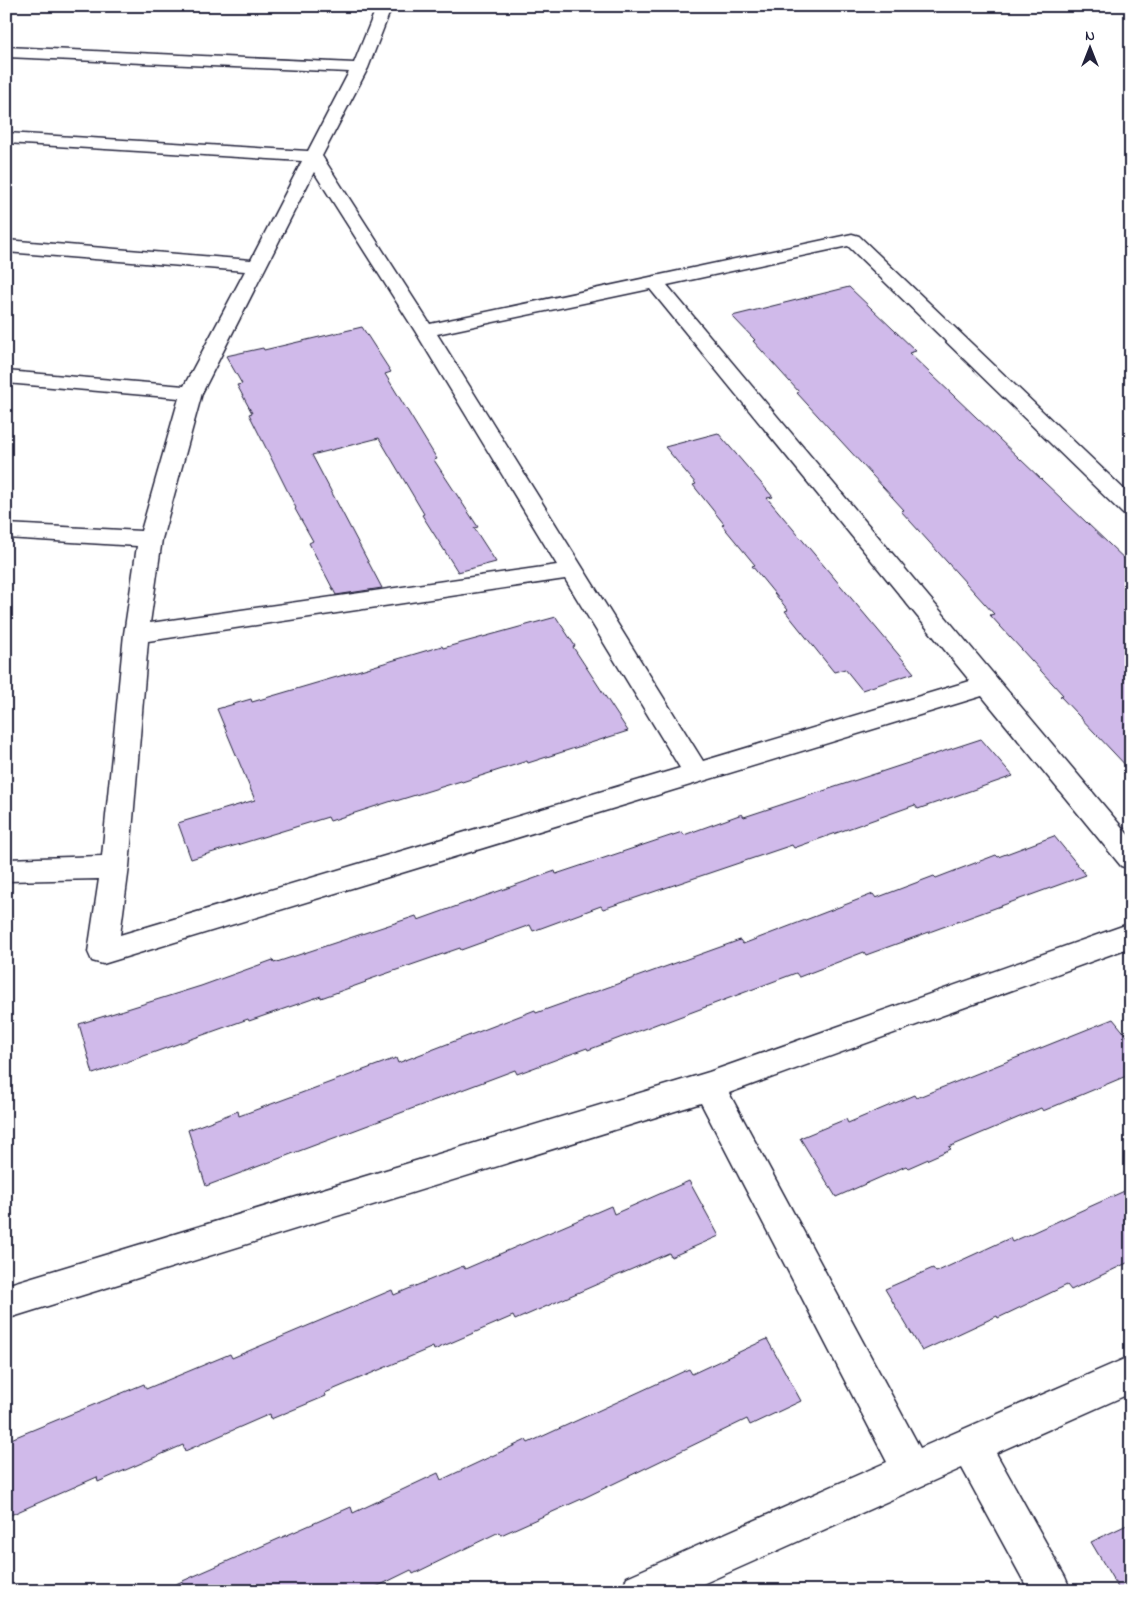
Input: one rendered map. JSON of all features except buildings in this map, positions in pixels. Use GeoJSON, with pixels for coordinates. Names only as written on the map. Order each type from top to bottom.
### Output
{"type":"FeatureCollection","features":[{"type":"Feature","properties":{"kind":"street"},"geometry":{"type":"LineString","coordinates":[[385,6],[360,68],[191,393],[150,539],[136,634],[115,867],[104,952],[988,685]]}},
{"type":"Feature","properties":{"kind":"street"},"geometry":{"type":"LineString","coordinates":[[6,52],[360,68]]}},
{"type":"Feature","properties":{"kind":"street"},"geometry":{"type":"LineString","coordinates":[[6,138],[314,157]]}},
{"type":"Feature","properties":{"kind":"street"},"geometry":{"type":"LineString","coordinates":[[314,157],[425,331],[697,773]]}},
{"type":"Feature","properties":{"kind":"street"},"geometry":{"type":"LineString","coordinates":[[425,331],[852,240],[1131,509]]}},
{"type":"Feature","properties":{"kind":"street"},"geometry":{"type":"LineString","coordinates":[[6,246],[257,266]]}},
{"type":"Feature","properties":{"kind":"street"},"geometry":{"type":"LineString","coordinates":[[654,282],[1131,858]]}},
{"type":"Feature","properties":{"kind":"street"},"geometry":{"type":"LineString","coordinates":[[6,377],[191,393]]}},
{"type":"Feature","properties":{"kind":"street"},"geometry":{"type":"LineString","coordinates":[[6,531],[150,539]]}},
{"type":"Feature","properties":{"kind":"street"},"geometry":{"type":"LineString","coordinates":[[136,634],[572,570]]}},
{"type":"Feature","properties":{"kind":"street"},"geometry":{"type":"LineString","coordinates":[[6,870],[115,867]]}},
{"type":"Feature","properties":{"kind":"street"},"geometry":{"type":"LineString","coordinates":[[6,1302],[709,1086],[1131,935]]}},
{"type":"Feature","properties":{"kind":"street"},"geometry":{"type":"LineString","coordinates":[[709,1086],[912,1471]]}},
{"type":"Feature","properties":{"kind":"street"},"geometry":{"type":"LineString","coordinates":[[641,1591],[1131,1374]]}},
{"type":"Feature","properties":{"kind":"street"},"geometry":{"type":"LineString","coordinates":[[970,1445],[1051,1591]]}}]}
